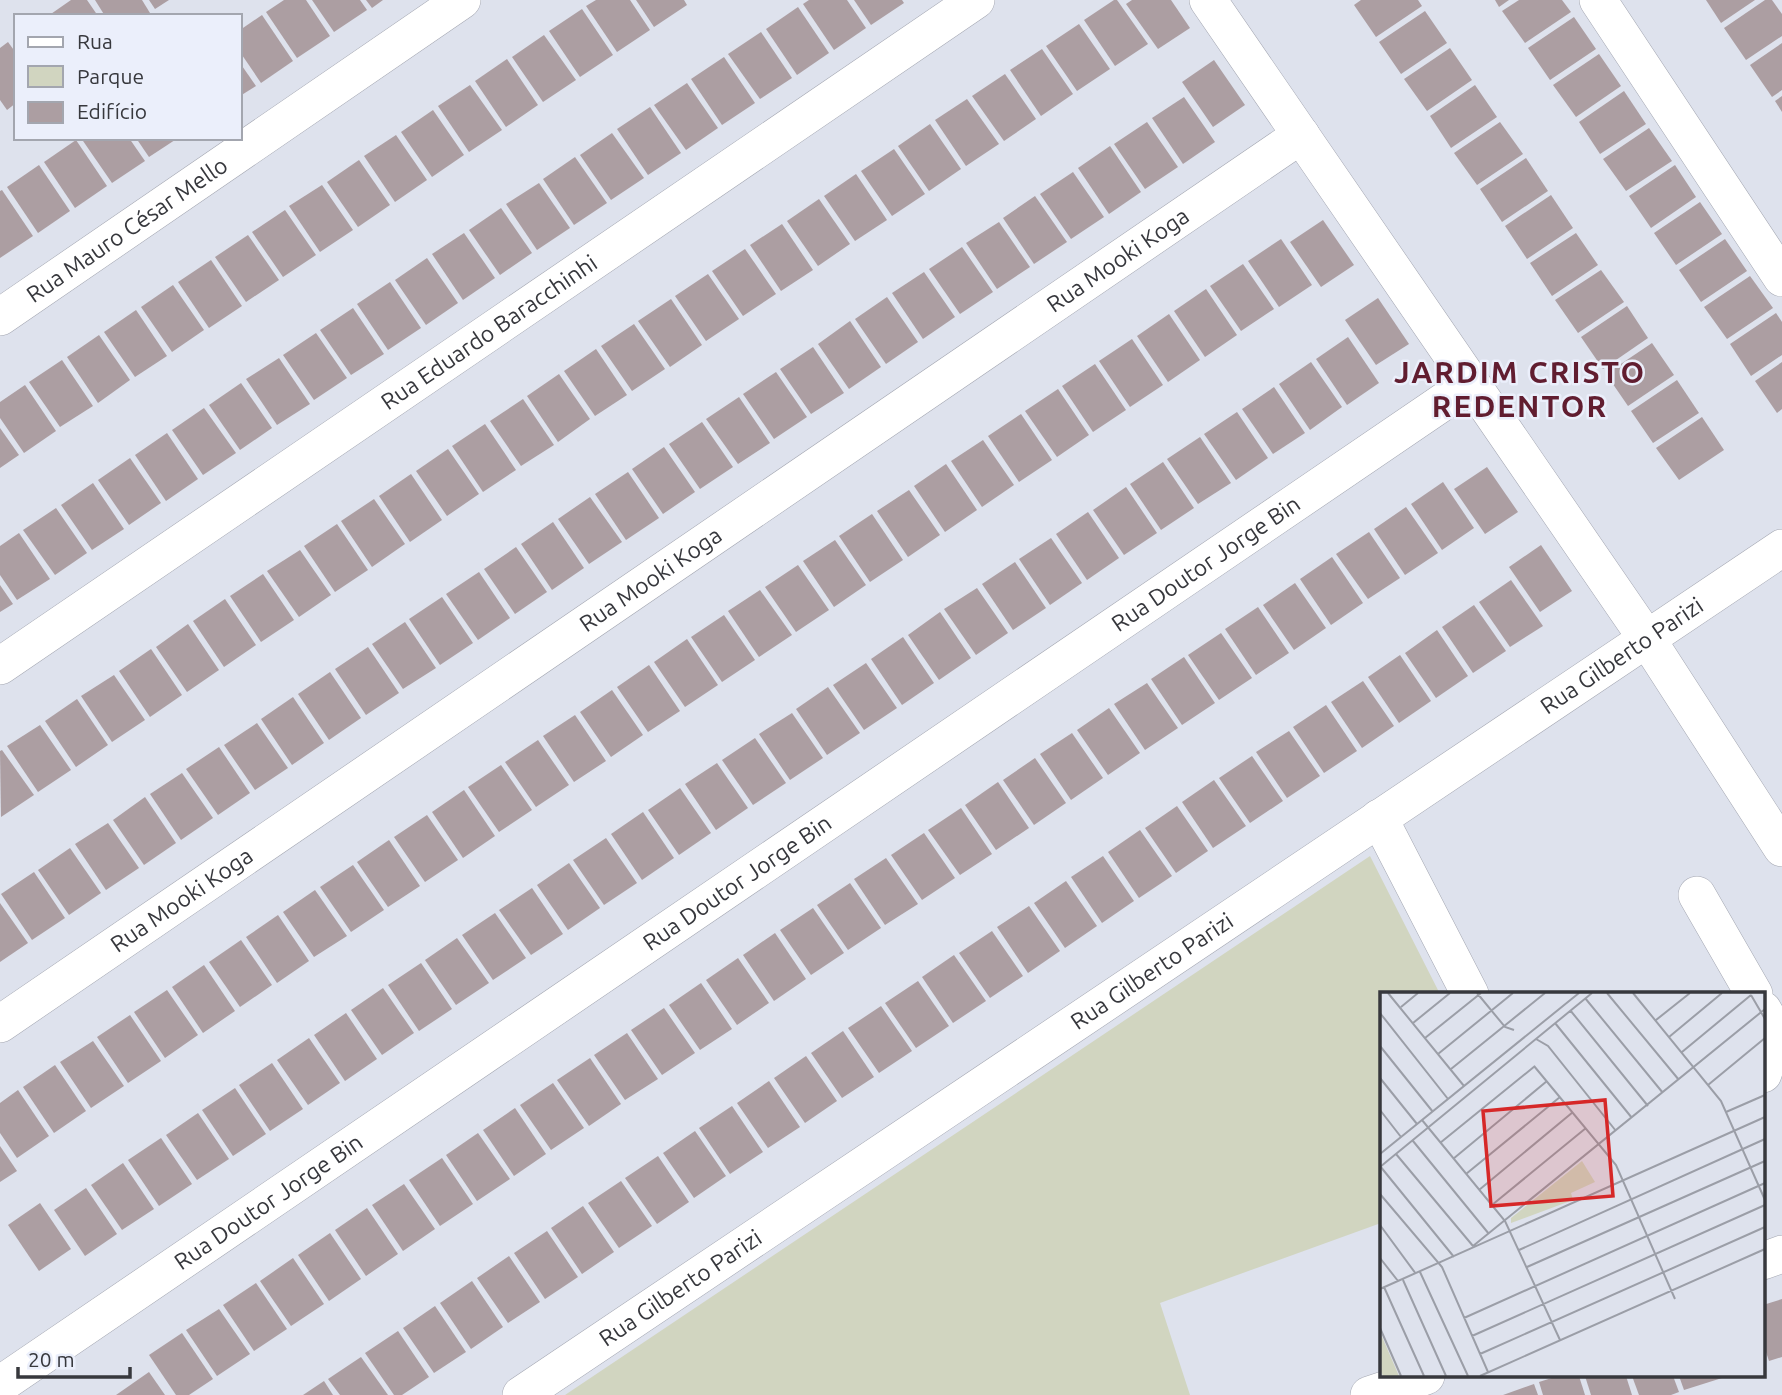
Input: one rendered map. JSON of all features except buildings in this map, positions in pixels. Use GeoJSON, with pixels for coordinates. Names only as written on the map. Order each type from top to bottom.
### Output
{"type":"FeatureCollection","features":[{"type":"Feature","properties":{"kind":"street","name":"Rua Mauro César Mello"},"geometry":{"type":"LineString","coordinates":[[0,317],[462,0]]}},
{"type":"Feature","properties":{"kind":"street","name":"Rua Eduardo Baracchinhi"},"geometry":{"type":"LineString","coordinates":[[0,666],[976,0]]}},
{"type":"Feature","properties":{"kind":"street"},"geometry":{"type":"LineString","coordinates":[[1208,0],[1647,639],[1782,848]]}},
{"type":"Feature","properties":{"kind":"street"},"geometry":{"type":"LineString","coordinates":[[1598,0],[1782,278]]}},
{"type":"Feature","properties":{"kind":"street","name":"Rua Mooki Koga"},"geometry":{"type":"LineString","coordinates":[[0,1024],[1301,135]]}},
{"type":"Feature","properties":{"kind":"street","name":"Rua Doutor Jorge Bin"},"geometry":{"type":"LineString","coordinates":[[6,1384],[1471,383]]}},
{"type":"Feature","properties":{"kind":"street","name":"Rua Gilberto Parizi"},"geometry":{"type":"LineString","coordinates":[[521,1395],[1782,548]]}},
{"type":"Feature","properties":{"kind":"street"},"geometry":{"type":"LineString","coordinates":[[1379,818],[1469,992]]}},
{"type":"Feature","properties":{"kind":"street"},"geometry":{"type":"LineString","coordinates":[[1697,895],[1753,992]]}},
{"type":"Feature","properties":{"kind":"street"},"geometry":{"type":"LineString","coordinates":[[1764,1012],[1772,1026],[1771,1050],[1764,1071]]}},
{"type":"Feature","properties":{"kind":"street"},"geometry":{"type":"LineString","coordinates":[[1764,1261],[1782,1254]]}},
{"type":"Feature","properties":{"kind":"street"},"geometry":{"type":"LineString","coordinates":[[1369,1395],[1420,1378]]}},
{"type":"Feature","properties":{"kind":"green space"},"geometry":{"type":"Polygon","coordinates":[[[1370,856],[1439,992],[1380,992],[1380,1223],[1160,1303],[1190,1395],[565,1395],[1370,856]]]}},
{"type":"Feature","properties":{"kind":"district","name":"JARDIM CRISTO REDENTOR"},"geometry":{"type":"Point","coordinates":[1520,390]}}]}
